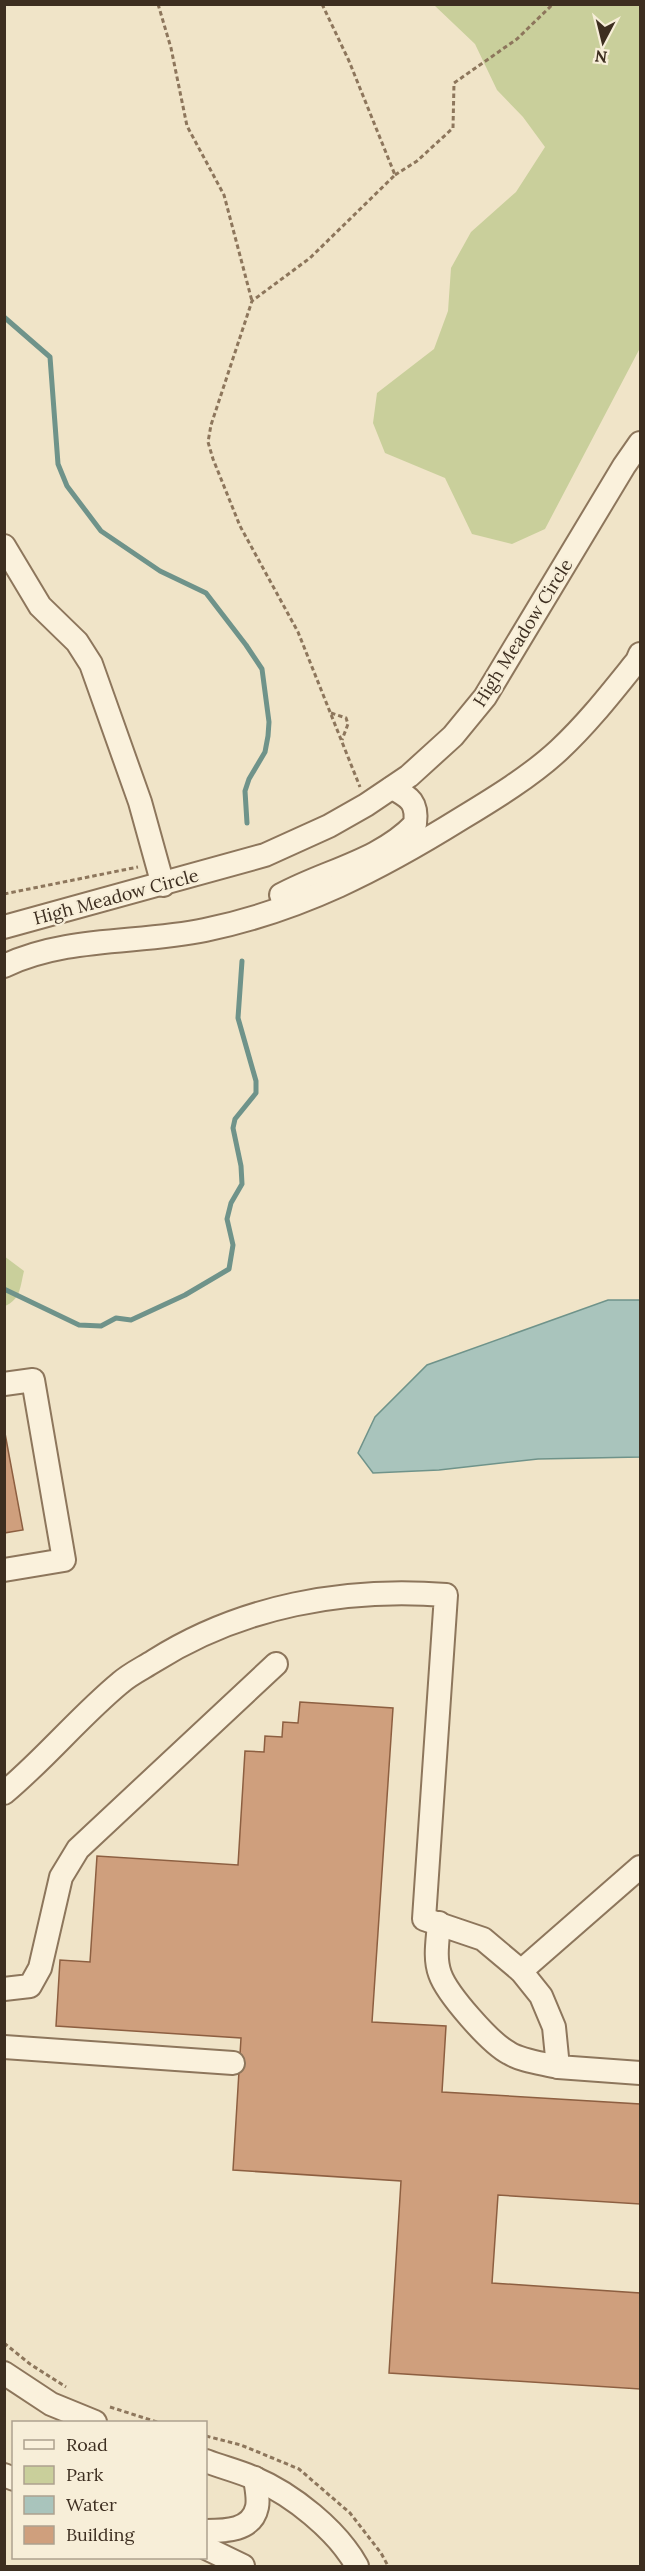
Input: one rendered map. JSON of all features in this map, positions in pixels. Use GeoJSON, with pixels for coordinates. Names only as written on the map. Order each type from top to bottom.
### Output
{"type":"FeatureCollection","features":[{"type":"Feature","properties":{"kind":"street","name":"High Meadow Circle"},"geometry":{"type":"LineString","coordinates":[[4,927],[160,874],[231,866],[295,843],[366,805],[392,788],[453,736],[485,697],[640,443]]}},
{"type":"Feature","properties":{"kind":"street"},"geometry":{"type":"LineString","coordinates":[[4,546],[40,606],[77,642],[91,664],[140,802],[160,874]]}},
{"type":"Feature","properties":{"kind":"street","name":"High Meadow Circle"},"geometry":{"type":"LineString","coordinates":[[4,966],[37,953],[61,948],[184,934],[228,925],[306,901],[392,861],[485,804],[557,752],[587,723],[639,654]]}},
{"type":"Feature","properties":{"kind":"street"},"geometry":{"type":"LineString","coordinates":[[228,925],[288,891],[365,858],[404,836],[416,824],[415,805],[409,796],[392,788]]}},
{"type":"Feature","properties":{"kind":"street"},"geometry":{"type":"LineString","coordinates":[[4,1384],[33,1380],[64,1560],[4,1570]]}},
{"type":"Feature","properties":{"kind":"street"},"geometry":{"type":"LineString","coordinates":[[4,1792],[122,1681],[180,1645],[220,1627],[284,1606],[342,1596],[403,1592],[446,1596],[424,1919],[483,1939],[521,1971],[541,1996],[554,2027],[558,2067]]}},
{"type":"Feature","properties":{"kind":"street"},"geometry":{"type":"LineString","coordinates":[[4,1989],[30,1986],[40,1968],[61,1877],[78,1849],[276,1664]]}},
{"type":"Feature","properties":{"kind":"street"},"geometry":{"type":"LineString","coordinates":[[521,1971],[640,1867]]}},
{"type":"Feature","properties":{"kind":"street"},"geometry":{"type":"LineString","coordinates":[[439,1923],[437,1955],[439,1973],[450,1993],[497,2046],[511,2055],[558,2067],[640,2073]]}},
{"type":"Feature","properties":{"kind":"street"},"geometry":{"type":"LineString","coordinates":[[4,2047],[233,2062]]}},
{"type":"Feature","properties":{"kind":"street"},"geometry":{"type":"LineString","coordinates":[[4,2373],[51,2404],[99,2414]]}},
{"type":"Feature","properties":{"kind":"street"},"geometry":{"type":"LineString","coordinates":[[207,2462],[255,2478],[307,2509],[348,2551],[357,2566]]}},
{"type":"Feature","properties":{"kind":"street"},"geometry":{"type":"LineString","coordinates":[[207,2531],[234,2531],[252,2518],[257,2506],[255,2478]]}},
{"type":"Feature","properties":{"kind":"street"},"geometry":{"type":"LineString","coordinates":[[207,2548],[243,2566]]}},
{"type":"Feature","properties":{"kind":"path"},"geometry":{"type":"LineString","coordinates":[[158,4],[171,48],[187,126],[224,195],[252,301],[211,426],[208,442],[240,526],[298,632],[366,805]]}},
{"type":"Feature","properties":{"kind":"path"},"geometry":{"type":"LineString","coordinates":[[322,4],[349,61],[395,175]]}},
{"type":"Feature","properties":{"kind":"path"},"geometry":{"type":"LineString","coordinates":[[252,301],[310,258],[395,175],[417,161],[453,128],[454,83],[517,39],[553,4]]}},
{"type":"Feature","properties":{"kind":"path"},"geometry":{"type":"LineString","coordinates":[[331,713],[346,718],[348,724],[342,740]]}},
{"type":"Feature","properties":{"kind":"path"},"geometry":{"type":"LineString","coordinates":[[4,894],[160,874]]}},
{"type":"Feature","properties":{"kind":"path"},"geometry":{"type":"LineString","coordinates":[[4,2343],[30,2364],[73,2391]]}},
{"type":"Feature","properties":{"kind":"path"},"geometry":{"type":"LineString","coordinates":[[99,2414],[124,2414],[153,2421]]}},
{"type":"Feature","properties":{"kind":"green space"},"geometry":{"type":"Polygon","coordinates":[[[434,5],[640,5],[640,348],[545,529],[512,544],[472,534],[445,478],[385,453],[373,423],[377,393],[434,349],[448,311],[451,268],[471,232],[516,192],[545,147],[523,117],[497,90],[475,44],[434,5]]]}},
{"type":"Feature","properties":{"kind":"green space"},"geometry":{"type":"Polygon","coordinates":[[[4,1256],[24,1271],[17,1296],[5,1306],[4,1256]]]}},
{"type":"Feature","properties":{"kind":"water"},"geometry":{"type":"Polygon","coordinates":[[[608,1300],[640,1300],[640,1457],[538,1459],[439,1470],[373,1473],[358,1453],[375,1417],[427,1365],[608,1300]]]}},
{"type":"Feature","properties":{"kind":"building"},"geometry":{"type":"Polygon","coordinates":[[[4,1428],[23,1530],[4,1533],[4,1428]]]}},
{"type":"Feature","properties":{"kind":"building"},"geometry":{"type":"Polygon","coordinates":[[[300,1702],[393,1708],[372,2022],[446,2026],[442,2092],[640,2104],[640,2204],[498,2195],[492,2283],[640,2293],[640,2389],[389,2373],[401,2181],[233,2170],[241,2038],[56,2026],[60,1960],[90,1962],[97,1856],[238,1865],[245,1751],[264,1752],[265,1736],[282,1737],[283,1722],[298,1723],[300,1702]]]}},
{"type":"Feature","properties":{"kind":"waterway"},"geometry":{"type":"LineString","coordinates":[[4,317],[50,357],[58,464],[67,486],[101,531],[160,571],[206,593],[262,669],[269,722],[268,736],[265,752],[249,779],[245,791],[247,823]]}},
{"type":"Feature","properties":{"kind":"waterway"},"geometry":{"type":"LineString","coordinates":[[4,1289],[79,1325],[101,1326],[116,1318],[131,1320],[185,1295],[229,1269],[233,1245],[227,1219],[231,1203],[242,1184],[241,1166],[233,1128],[235,1119],[256,1093],[256,1081],[238,1018],[242,961]]}}]}
